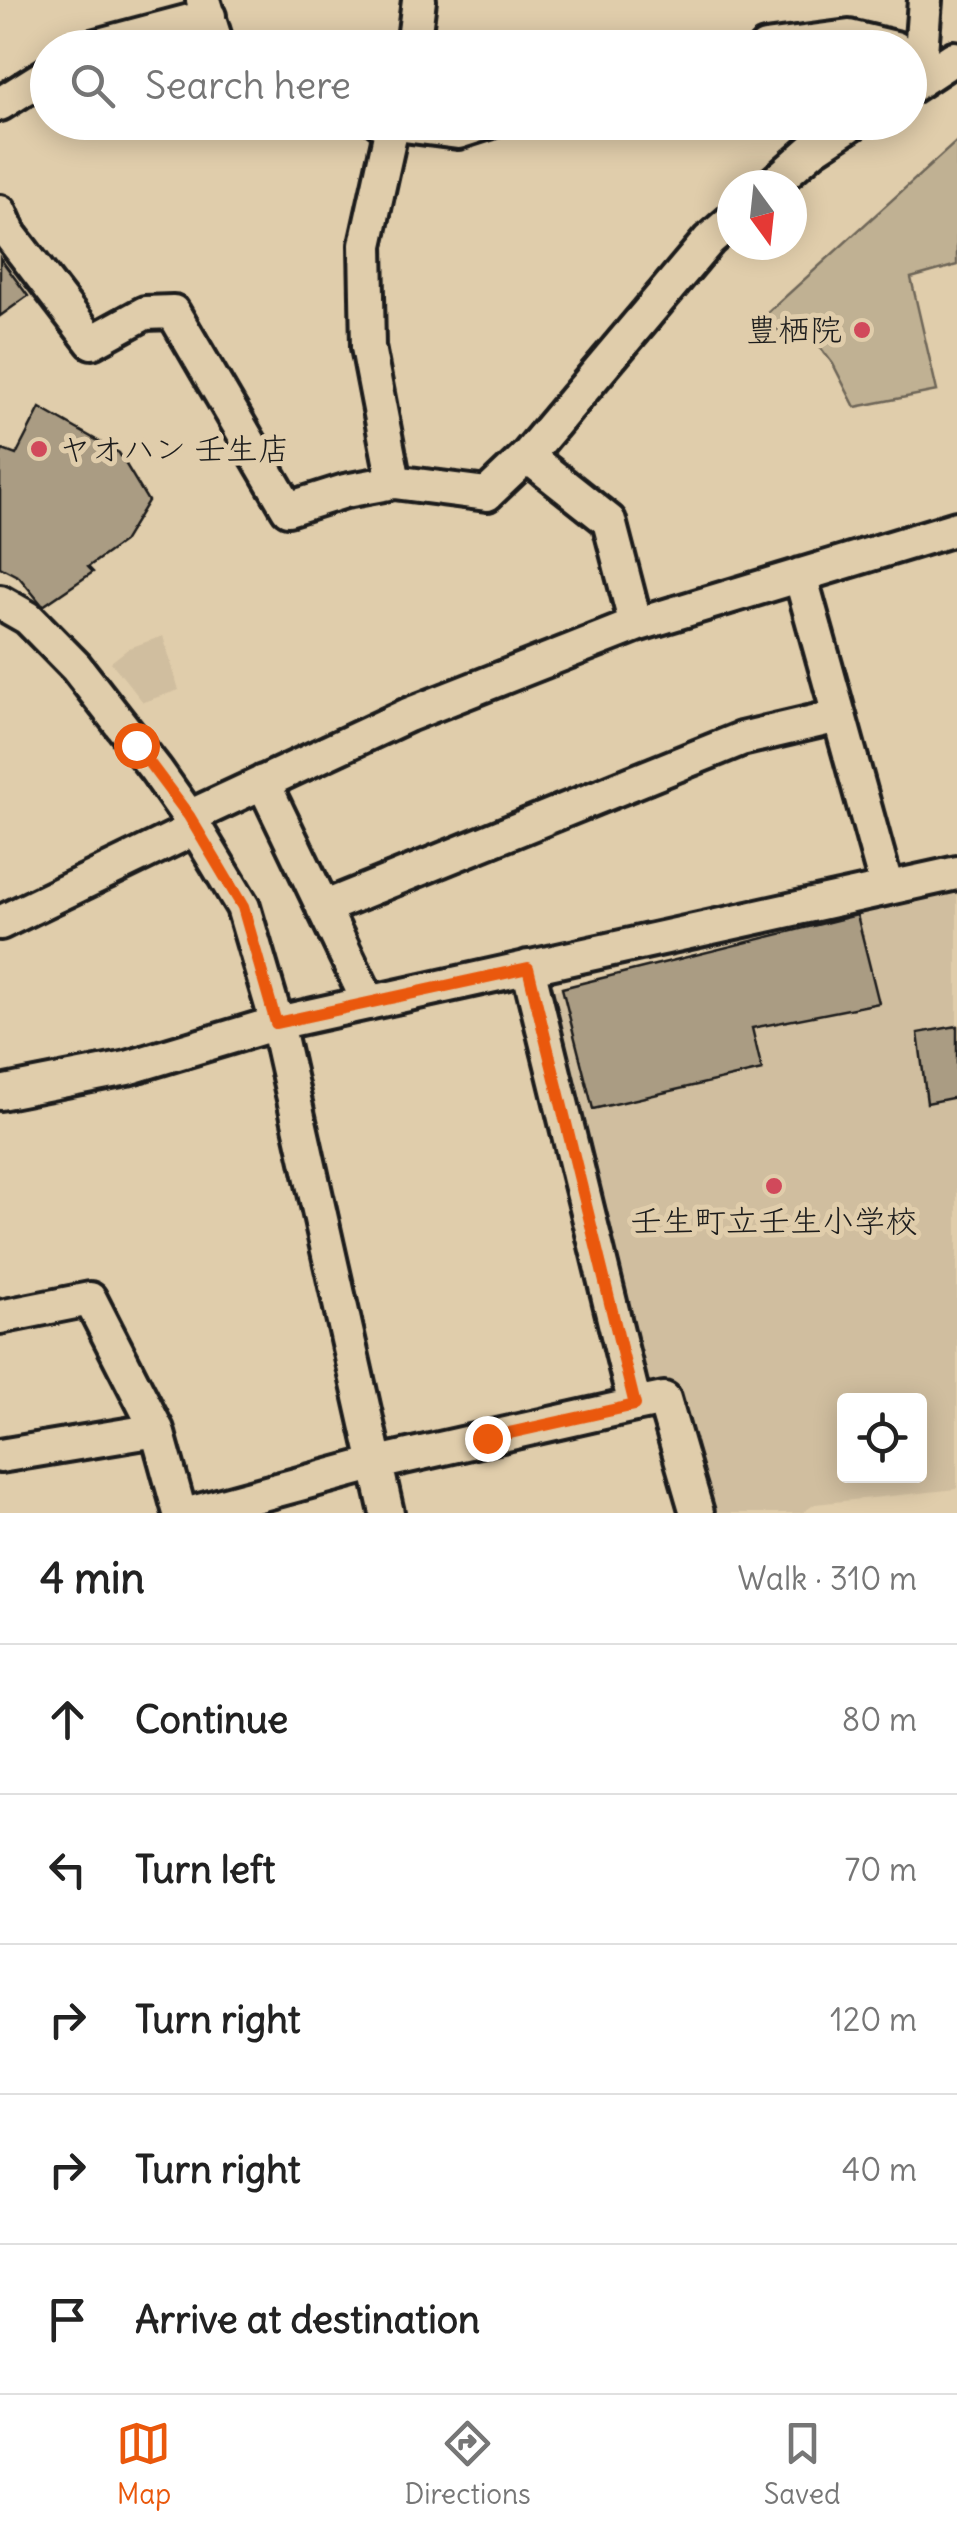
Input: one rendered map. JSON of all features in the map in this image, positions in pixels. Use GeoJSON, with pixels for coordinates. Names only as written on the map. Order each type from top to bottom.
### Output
{"type":"FeatureCollection","features":[{"type":"Feature","properties":{"kind":"street"},"geometry":{"type":"LineString","coordinates":[[415,30],[420,0]]}},
{"type":"Feature","properties":{"kind":"street"},"geometry":{"type":"LineString","coordinates":[[915,30],[926,0]]}},
{"type":"Feature","properties":{"kind":"street"},"geometry":{"type":"LineString","coordinates":[[169,30],[210,21]]}},
{"type":"Feature","properties":{"kind":"street"},"geometry":{"type":"LineString","coordinates":[[927,53],[955,58]]}},
{"type":"Feature","properties":{"kind":"street"},"geometry":{"type":"LineString","coordinates":[[927,75],[955,58]]}},
{"type":"Feature","properties":{"kind":"street"},"geometry":{"type":"LineString","coordinates":[[0,104],[30,85]]}},
{"type":"Feature","properties":{"kind":"street"},"geometry":{"type":"LineString","coordinates":[[386,140],[366,245],[368,347],[394,482]]}},
{"type":"Feature","properties":{"kind":"street"},"geometry":{"type":"LineString","coordinates":[[789,170],[827,140]]}},
{"type":"Feature","properties":{"kind":"street"},"geometry":{"type":"LineString","coordinates":[[0,212],[10,235],[92,342],[145,312],[173,312],[288,509],[345,491],[394,482],[487,494],[527,456],[717,233]]}},
{"type":"Feature","properties":{"kind":"street"},"geometry":{"type":"LineString","coordinates":[[527,456],[609,521],[636,624]]}},
{"type":"Feature","properties":{"kind":"street"},"geometry":{"type":"LineString","coordinates":[[0,923],[263,782],[408,715],[636,624],[957,528]]}},
{"type":"Feature","properties":{"kind":"street"},"geometry":{"type":"LineString","coordinates":[[800,575],[887,888]]}},
{"type":"Feature","properties":{"kind":"street"},"geometry":{"type":"LineString","coordinates":[[0,602],[28,618],[76,668],[192,822],[243,907],[276,1023],[387,1513]]}},
{"type":"Feature","properties":{"kind":"street"},"geometry":{"type":"LineString","coordinates":[[324,908],[742,739],[839,716]]}},
{"type":"Feature","properties":{"kind":"street"},"geometry":{"type":"LineString","coordinates":[[263,782],[369,1002]]}},
{"type":"Feature","properties":{"kind":"street"},"geometry":{"type":"LineString","coordinates":[[0,1092],[126,1068],[276,1023],[957,872]]}},
{"type":"Feature","properties":{"kind":"street"},"geometry":{"type":"LineString","coordinates":[[528,968],[635,1405]]}},
{"type":"Feature","properties":{"kind":"street"},"geometry":{"type":"LineString","coordinates":[[0,1318],[90,1300],[157,1430],[180,1513]]}},
{"type":"Feature","properties":{"kind":"street"},"geometry":{"type":"LineString","coordinates":[[192,1513],[376,1463],[664,1399],[697,1513]]}},
{"type":"Feature","properties":{"kind":"street"},"geometry":{"type":"LineString","coordinates":[[0,1456],[157,1430]]}},
{"type":"Feature","properties":{"kind":"shaded area"},"geometry":{"type":"Polygon","coordinates":[[[957,141],[957,265],[911,278],[937,391],[855,407],[833,364],[813,338],[791,343],[764,316],[957,141]]]}},
{"type":"Feature","properties":{"kind":"shaded area"},"geometry":{"type":"Polygon","coordinates":[[[163,636],[179,690],[143,702],[111,662],[129,648],[163,636]]]}},
{"type":"Feature","properties":{"kind":"shaded area","name":"壬生町立壬生小学校"},"geometry":{"type":"Polygon","coordinates":[[[957,888],[957,1489],[815,1504],[802,1513],[711,1513],[672,1381],[638,1388],[547,992],[957,888]]]}},
{"type":"Feature","properties":{"kind":"building"},"geometry":{"type":"Polygon","coordinates":[[[0,258],[28,296],[0,316],[0,258]]]}},
{"type":"Feature","properties":{"kind":"building"},"geometry":{"type":"Polygon","coordinates":[[[40,408],[119,453],[148,501],[123,542],[88,567],[93,572],[43,606],[19,577],[0,567],[0,455],[3,450],[16,455],[40,408]]]}},
{"type":"Feature","properties":{"kind":"building"},"geometry":{"type":"Polygon","coordinates":[[[857,915],[879,1003],[752,1028],[762,1070],[593,1109],[562,988],[857,915]]]}},
{"type":"Feature","properties":{"kind":"building"},"geometry":{"type":"Polygon","coordinates":[[[957,1026],[957,1097],[927,1103],[918,1033],[957,1026]]]}},
{"type":"Feature","properties":{"kind":"place","name":"豊栖院"},"geometry":{"type":"Point","coordinates":[862,330]}},
{"type":"Feature","properties":{"kind":"place","name":"ヤオハン 壬生店"},"geometry":{"type":"Point","coordinates":[39,449]}},
{"type":"Feature","properties":{"kind":"place","name":"壬生町立壬生小学校"},"geometry":{"type":"Point","coordinates":[774,1186]}},
{"type":"Feature","properties":{"kind":"route"},"geometry":{"type":"LineString","coordinates":[[136,745],[189,816],[243,907],[276,1023],[528,968],[635,1405],[487,1438]]}}]}
